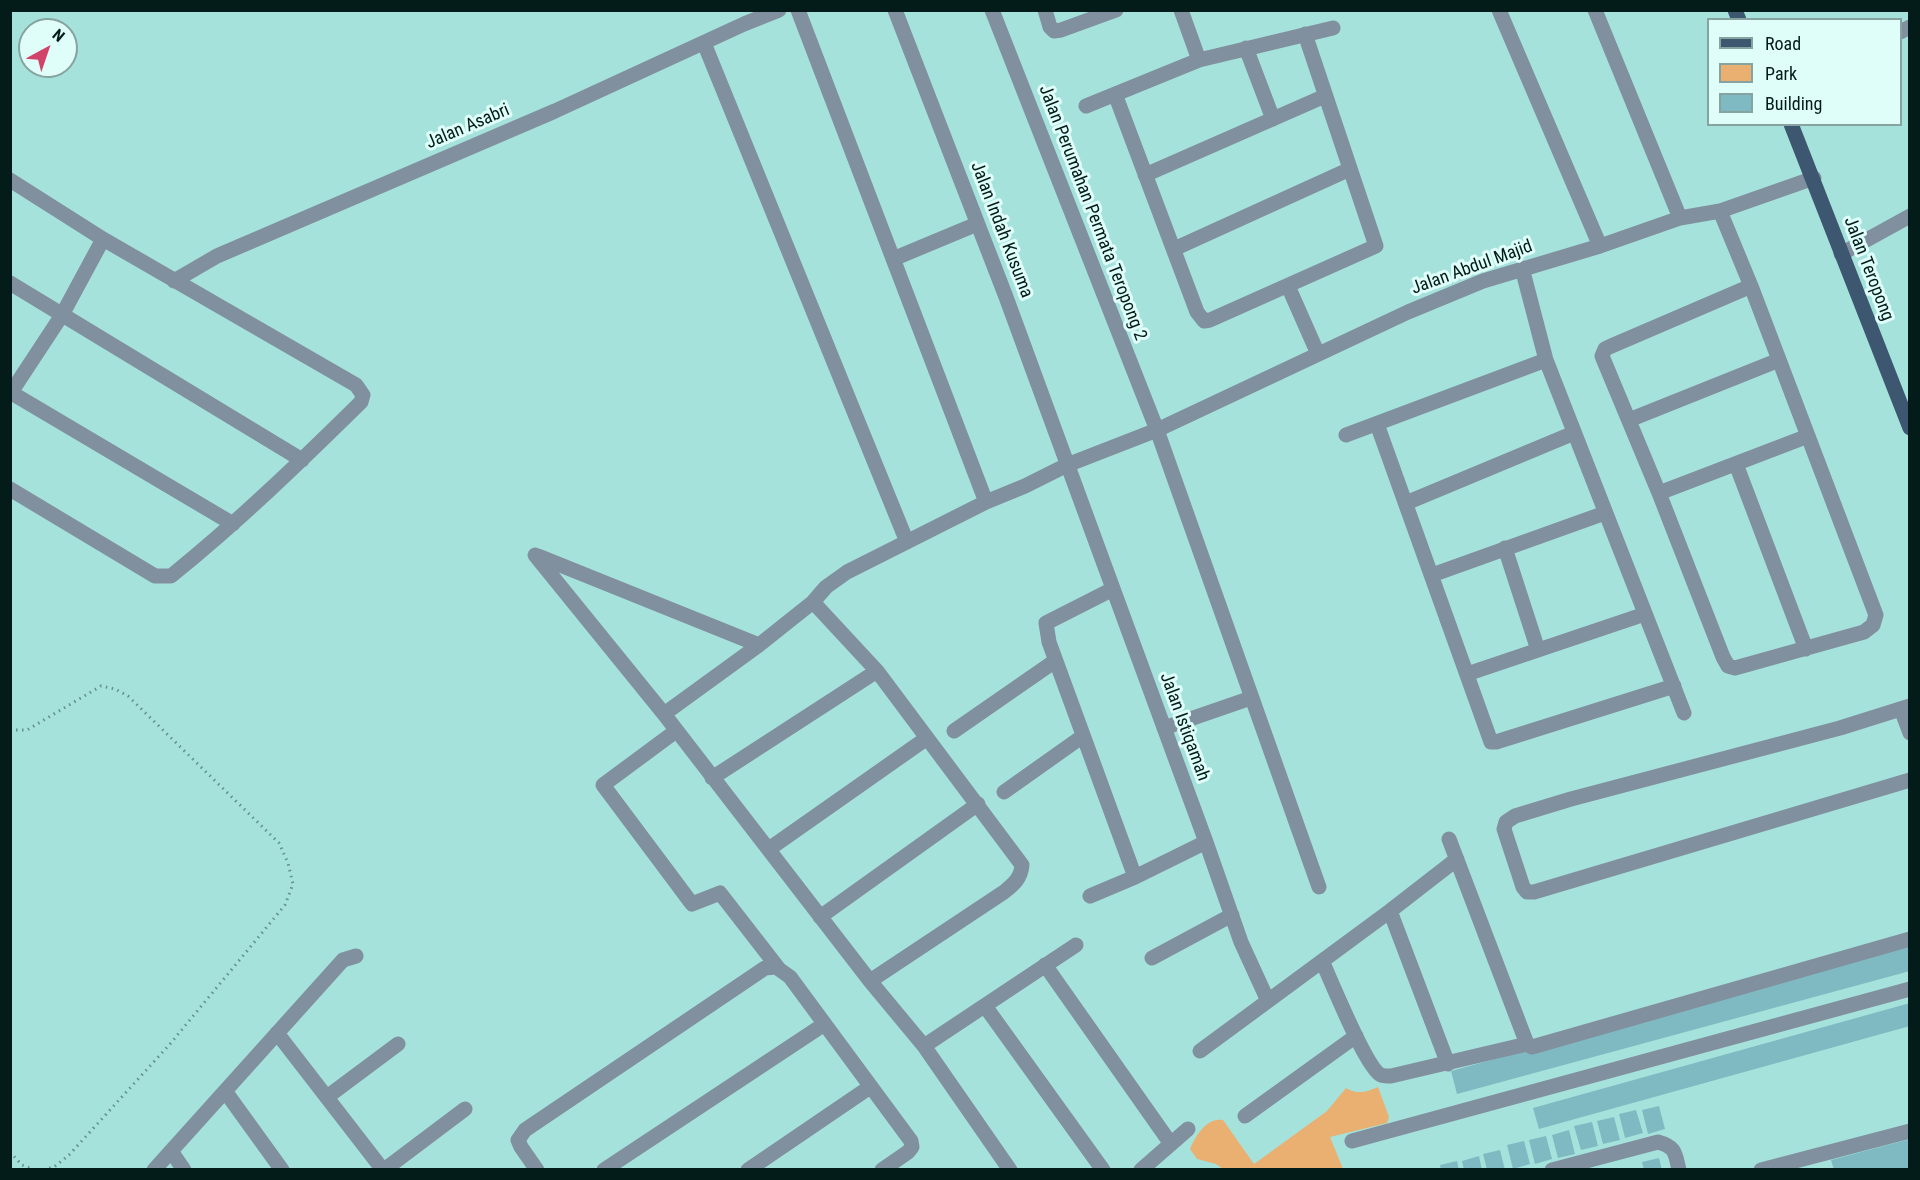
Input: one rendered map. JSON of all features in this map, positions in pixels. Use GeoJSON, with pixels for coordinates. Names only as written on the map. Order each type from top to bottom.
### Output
{"type":"FeatureCollection","features":[{"type":"Feature","properties":{"kind":"main road","name":"Jalan Teropong"},"geometry":{"type":"LineString","coordinates":[[1792,126],[1814,178],[1841,254],[1905,404],[1910,428]]}},
{"type":"Feature","properties":{"kind":"street","name":"Jalan Asabri"},"geometry":{"type":"LineString","coordinates":[[174,280],[217,256],[555,111],[778,10]]}},
{"type":"Feature","properties":{"kind":"street"},"geometry":{"type":"LineString","coordinates":[[798,10],[986,502]]}},
{"type":"Feature","properties":{"kind":"street","name":"Jalan Indah Kusuma"},"geometry":{"type":"LineString","coordinates":[[895,10],[1067,465]]}},
{"type":"Feature","properties":{"kind":"street","name":"Jalan Perumahan Permata Teropong 2"},"geometry":{"type":"LineString","coordinates":[[992,10],[1157,430],[1319,887]]}},
{"type":"Feature","properties":{"kind":"street"},"geometry":{"type":"LineString","coordinates":[[1045,10],[1050,27],[1054,31],[1116,10]]}},
{"type":"Feature","properties":{"kind":"street"},"geometry":{"type":"LineString","coordinates":[[1181,10],[1198,60]]}},
{"type":"Feature","properties":{"kind":"street"},"geometry":{"type":"LineString","coordinates":[[1499,10],[1600,246]]}},
{"type":"Feature","properties":{"kind":"street"},"geometry":{"type":"LineString","coordinates":[[1595,10],[1680,218]]}},
{"type":"Feature","properties":{"kind":"street"},"geometry":{"type":"LineString","coordinates":[[1086,106],[1198,60],[1333,28]]}},
{"type":"Feature","properties":{"kind":"street"},"geometry":{"type":"LineString","coordinates":[[1115,94],[1197,312],[1204,321],[1210,320],[1376,246],[1305,34]]}},
{"type":"Feature","properties":{"kind":"street"},"geometry":{"type":"LineString","coordinates":[[704,43],[907,542]]}},
{"type":"Feature","properties":{"kind":"street"},"geometry":{"type":"LineString","coordinates":[[1246,48],[1273,119]]}},
{"type":"Feature","properties":{"kind":"street"},"geometry":{"type":"LineString","coordinates":[[1145,175],[1325,96]]}},
{"type":"Feature","properties":{"kind":"street"},"geometry":{"type":"LineString","coordinates":[[1173,249],[1350,169]]}},
{"type":"Feature","properties":{"kind":"street","name":"Jalan Abdul Majid"},"geometry":{"type":"LineString","coordinates":[[664,714],[759,645],[813,602],[826,587],[847,572],[986,502],[1067,465],[1157,430],[1419,307],[1483,281],[1600,246],[1680,218],[1720,211],[1814,178]]}},
{"type":"Feature","properties":{"kind":"street"},"geometry":{"type":"LineString","coordinates":[[10,180],[102,239],[356,386],[363,395],[362,402],[302,460],[233,524],[171,576],[163,578],[155,576],[10,489]]}},
{"type":"Feature","properties":{"kind":"street"},"geometry":{"type":"LineString","coordinates":[[1720,211],[1751,286],[1876,615],[1873,625],[1864,632],[1736,668],[1728,666],[1602,356],[1605,350],[1751,286]]}},
{"type":"Feature","properties":{"kind":"street"},"geometry":{"type":"LineString","coordinates":[[1841,254],[1910,216]]}},
{"type":"Feature","properties":{"kind":"street"},"geometry":{"type":"LineString","coordinates":[[893,259],[977,224]]}},
{"type":"Feature","properties":{"kind":"street"},"geometry":{"type":"LineString","coordinates":[[102,239],[62,315],[11,393],[233,524]]}},
{"type":"Feature","properties":{"kind":"street"},"geometry":{"type":"LineString","coordinates":[[1522,268],[1546,360],[1684,713]]}},
{"type":"Feature","properties":{"kind":"street"},"geometry":{"type":"LineString","coordinates":[[10,283],[302,460]]}},
{"type":"Feature","properties":{"kind":"street"},"geometry":{"type":"LineString","coordinates":[[1288,286],[1318,354]]}},
{"type":"Feature","properties":{"kind":"street"},"geometry":{"type":"LineString","coordinates":[[1346,435],[1546,360]]}},
{"type":"Feature","properties":{"kind":"street"},"geometry":{"type":"LineString","coordinates":[[1629,420],[1779,360]]}},
{"type":"Feature","properties":{"kind":"street"},"geometry":{"type":"LineString","coordinates":[[1377,424],[1488,738],[1491,741],[1496,742],[1674,686]]}},
{"type":"Feature","properties":{"kind":"street"},"geometry":{"type":"LineString","coordinates":[[1406,503],[1574,433]]}},
{"type":"Feature","properties":{"kind":"street"},"geometry":{"type":"LineString","coordinates":[[1659,493],[1808,436]]}},
{"type":"Feature","properties":{"kind":"street"},"geometry":{"type":"LineString","coordinates":[[1736,464],[1806,649]]}},
{"type":"Feature","properties":{"kind":"street","name":"Jalan Istiqamah"},"geometry":{"type":"LineString","coordinates":[[1067,465],[1241,942],[1268,1001]]}},
{"type":"Feature","properties":{"kind":"street"},"geometry":{"type":"LineString","coordinates":[[1432,575],[1605,513]]}},
{"type":"Feature","properties":{"kind":"street"},"geometry":{"type":"LineString","coordinates":[[1505,548],[1538,650]]}},
{"type":"Feature","properties":{"kind":"street"},"geometry":{"type":"LineString","coordinates":[[759,645],[535,555],[664,714],[870,981],[924,1046],[1010,1170]]}},
{"type":"Feature","properties":{"kind":"street"},"geometry":{"type":"LineString","coordinates":[[1113,589],[1046,623],[1046,632],[1135,877]]}},
{"type":"Feature","properties":{"kind":"street"},"geometry":{"type":"LineString","coordinates":[[813,602],[877,671],[1022,865],[1022,872],[1016,883],[870,981]]}},
{"type":"Feature","properties":{"kind":"street"},"geometry":{"type":"LineString","coordinates":[[1467,674],[1645,614]]}},
{"type":"Feature","properties":{"kind":"street"},"geometry":{"type":"LineString","coordinates":[[954,730],[1055,661]]}},
{"type":"Feature","properties":{"kind":"street"},"geometry":{"type":"LineString","coordinates":[[712,778],[877,671]]}},
{"type":"Feature","properties":{"kind":"street"},"geometry":{"type":"LineString","coordinates":[[1164,728],[1251,698]]}},
{"type":"Feature","properties":{"kind":"street"},"geometry":{"type":"LineString","coordinates":[[1910,733],[1905,707],[1840,728],[1515,816],[1506,822],[1504,829],[1523,887],[1527,892],[1534,892],[1910,780]]}},
{"type":"Feature","properties":{"kind":"street"},"geometry":{"type":"LineString","coordinates":[[676,731],[603,785],[692,904],[720,893],[779,969],[790,977],[911,1142],[912,1147],[908,1152],[882,1170]]}},
{"type":"Feature","properties":{"kind":"street"},"geometry":{"type":"LineString","coordinates":[[1004,792],[1083,736]]}},
{"type":"Feature","properties":{"kind":"street"},"geometry":{"type":"LineString","coordinates":[[769,849],[927,738]]}},
{"type":"Feature","properties":{"kind":"street"},"geometry":{"type":"LineString","coordinates":[[820,917],[978,804]]}},
{"type":"Feature","properties":{"kind":"street"},"geometry":{"type":"LineString","coordinates":[[1449,839],[1527,1044],[1532,1047],[1910,939]]}},
{"type":"Feature","properties":{"kind":"street"},"geometry":{"type":"LineString","coordinates":[[1090,896],[1206,842]]}},
{"type":"Feature","properties":{"kind":"street"},"geometry":{"type":"LineString","coordinates":[[1200,1051],[1457,859]]}},
{"type":"Feature","properties":{"kind":"street"},"geometry":{"type":"LineString","coordinates":[[1390,911],[1448,1064]]}},
{"type":"Feature","properties":{"kind":"street"},"geometry":{"type":"LineString","coordinates":[[1152,958],[1232,915]]}},
{"type":"Feature","properties":{"kind":"street"},"geometry":{"type":"LineString","coordinates":[[924,1046],[1076,945]]}},
{"type":"Feature","properties":{"kind":"street"},"geometry":{"type":"LineString","coordinates":[[154,1170],[343,960],[357,956]]}},
{"type":"Feature","properties":{"kind":"street"},"geometry":{"type":"LineString","coordinates":[[1322,961],[1356,1036],[1375,1070],[1382,1076],[1448,1064],[1527,1044]]}},
{"type":"Feature","properties":{"kind":"street"},"geometry":{"type":"LineString","coordinates":[[1045,965],[1171,1144]]}},
{"type":"Feature","properties":{"kind":"street"},"geometry":{"type":"LineString","coordinates":[[537,1170],[518,1140],[525,1130],[765,968],[779,969]]}},
{"type":"Feature","properties":{"kind":"street"},"geometry":{"type":"LineString","coordinates":[[1352,1141],[1910,989]]}},
{"type":"Feature","properties":{"kind":"street"},"geometry":{"type":"LineString","coordinates":[[985,1006],[1103,1170]]}},
{"type":"Feature","properties":{"kind":"street"},"geometry":{"type":"LineString","coordinates":[[604,1170],[824,1025]]}},
{"type":"Feature","properties":{"kind":"street"},"geometry":{"type":"LineString","coordinates":[[277,1033],[384,1170],[465,1109]]}},
{"type":"Feature","properties":{"kind":"street"},"geometry":{"type":"LineString","coordinates":[[1245,1116],[1356,1036]]}},
{"type":"Feature","properties":{"kind":"street"},"geometry":{"type":"LineString","coordinates":[[327,1097],[398,1044]]}},
{"type":"Feature","properties":{"kind":"street"},"geometry":{"type":"LineString","coordinates":[[748,1170],[870,1087]]}},
{"type":"Feature","properties":{"kind":"street"},"geometry":{"type":"LineString","coordinates":[[225,1091],[282,1170]]}},
{"type":"Feature","properties":{"kind":"street"},"geometry":{"type":"LineString","coordinates":[[1141,1170],[1188,1129]]}},
{"type":"Feature","properties":{"kind":"street"},"geometry":{"type":"LineString","coordinates":[[1761,1170],[1910,1131]]}},
{"type":"Feature","properties":{"kind":"street"},"geometry":{"type":"LineString","coordinates":[[1552,1170],[1658,1142],[1669,1145],[1675,1152],[1679,1170]]}},
{"type":"Feature","properties":{"kind":"street"},"geometry":{"type":"LineString","coordinates":[[171,1151],[184,1170]]}},
{"type":"Feature","properties":{"kind":"path"},"geometry":{"type":"LineString","coordinates":[[10,730],[27,730],[100,686],[116,688],[128,696],[279,843],[288,863],[293,884],[285,905],[170,1044],[69,1155],[54,1167],[42,1170]]}},
{"type":"Feature","properties":{"kind":"path"},"geometry":{"type":"LineString","coordinates":[[10,1152],[22,1166],[35,1170]]}},
{"type":"Feature","properties":{"kind":"green space"},"geometry":{"type":"Polygon","coordinates":[[[1378,1087],[1389,1117],[1387,1123],[1330,1137],[1343,1169],[1223,1169],[1216,1164],[1197,1159],[1190,1149],[1195,1138],[1207,1124],[1223,1120],[1254,1164],[1327,1111],[1346,1088],[1354,1092],[1362,1092],[1378,1087]]]}},
{"type":"Feature","properties":{"kind":"building"},"geometry":{"type":"Polygon","coordinates":[[[1910,945],[1910,971],[1457,1094],[1451,1071],[1910,945]]]}},
{"type":"Feature","properties":{"kind":"building"},"geometry":{"type":"Polygon","coordinates":[[[1910,1003],[1910,1026],[1539,1129],[1533,1108],[1910,1003]]]}},
{"type":"Feature","properties":{"kind":"building"},"geometry":{"type":"Polygon","coordinates":[[[1659,1106],[1665,1129],[1648,1134],[1642,1110],[1659,1106]]]}},
{"type":"Feature","properties":{"kind":"building"},"geometry":{"type":"Polygon","coordinates":[[[1636,1110],[1643,1133],[1625,1138],[1619,1114],[1636,1110]]]}},
{"type":"Feature","properties":{"kind":"building"},"geometry":{"type":"Polygon","coordinates":[[[1614,1117],[1620,1140],[1603,1144],[1597,1121],[1614,1117]]]}},
{"type":"Feature","properties":{"kind":"building"},"geometry":{"type":"Polygon","coordinates":[[[1592,1122],[1598,1146],[1581,1150],[1574,1126],[1592,1122]]]}},
{"type":"Feature","properties":{"kind":"building"},"geometry":{"type":"Polygon","coordinates":[[[1569,1130],[1575,1154],[1558,1158],[1552,1135],[1569,1130]]]}},
{"type":"Feature","properties":{"kind":"building"},"geometry":{"type":"Polygon","coordinates":[[[1546,1136],[1552,1159],[1535,1164],[1529,1140],[1546,1136]]]}},
{"type":"Feature","properties":{"kind":"building"},"geometry":{"type":"Polygon","coordinates":[[[1910,1139],[1910,1170],[1834,1170],[1831,1160],[1910,1139]]]}},
{"type":"Feature","properties":{"kind":"building"},"geometry":{"type":"Polygon","coordinates":[[[1524,1141],[1530,1164],[1513,1169],[1507,1145],[1524,1141]]]}},
{"type":"Feature","properties":{"kind":"building"},"geometry":{"type":"Polygon","coordinates":[[[1500,1150],[1505,1170],[1487,1170],[1483,1154],[1500,1150]]]}},
{"type":"Feature","properties":{"kind":"building"},"geometry":{"type":"Polygon","coordinates":[[[1479,1156],[1482,1170],[1464,1170],[1462,1161],[1479,1156]]]}},
{"type":"Feature","properties":{"kind":"building"},"geometry":{"type":"Polygon","coordinates":[[[1659,1158],[1662,1170],[1644,1170],[1642,1162],[1659,1158]]]}},
{"type":"Feature","properties":{"kind":"building"},"geometry":{"type":"Polygon","coordinates":[[[1457,1161],[1459,1170],[1441,1170],[1440,1165],[1457,1161]]]}}]}
